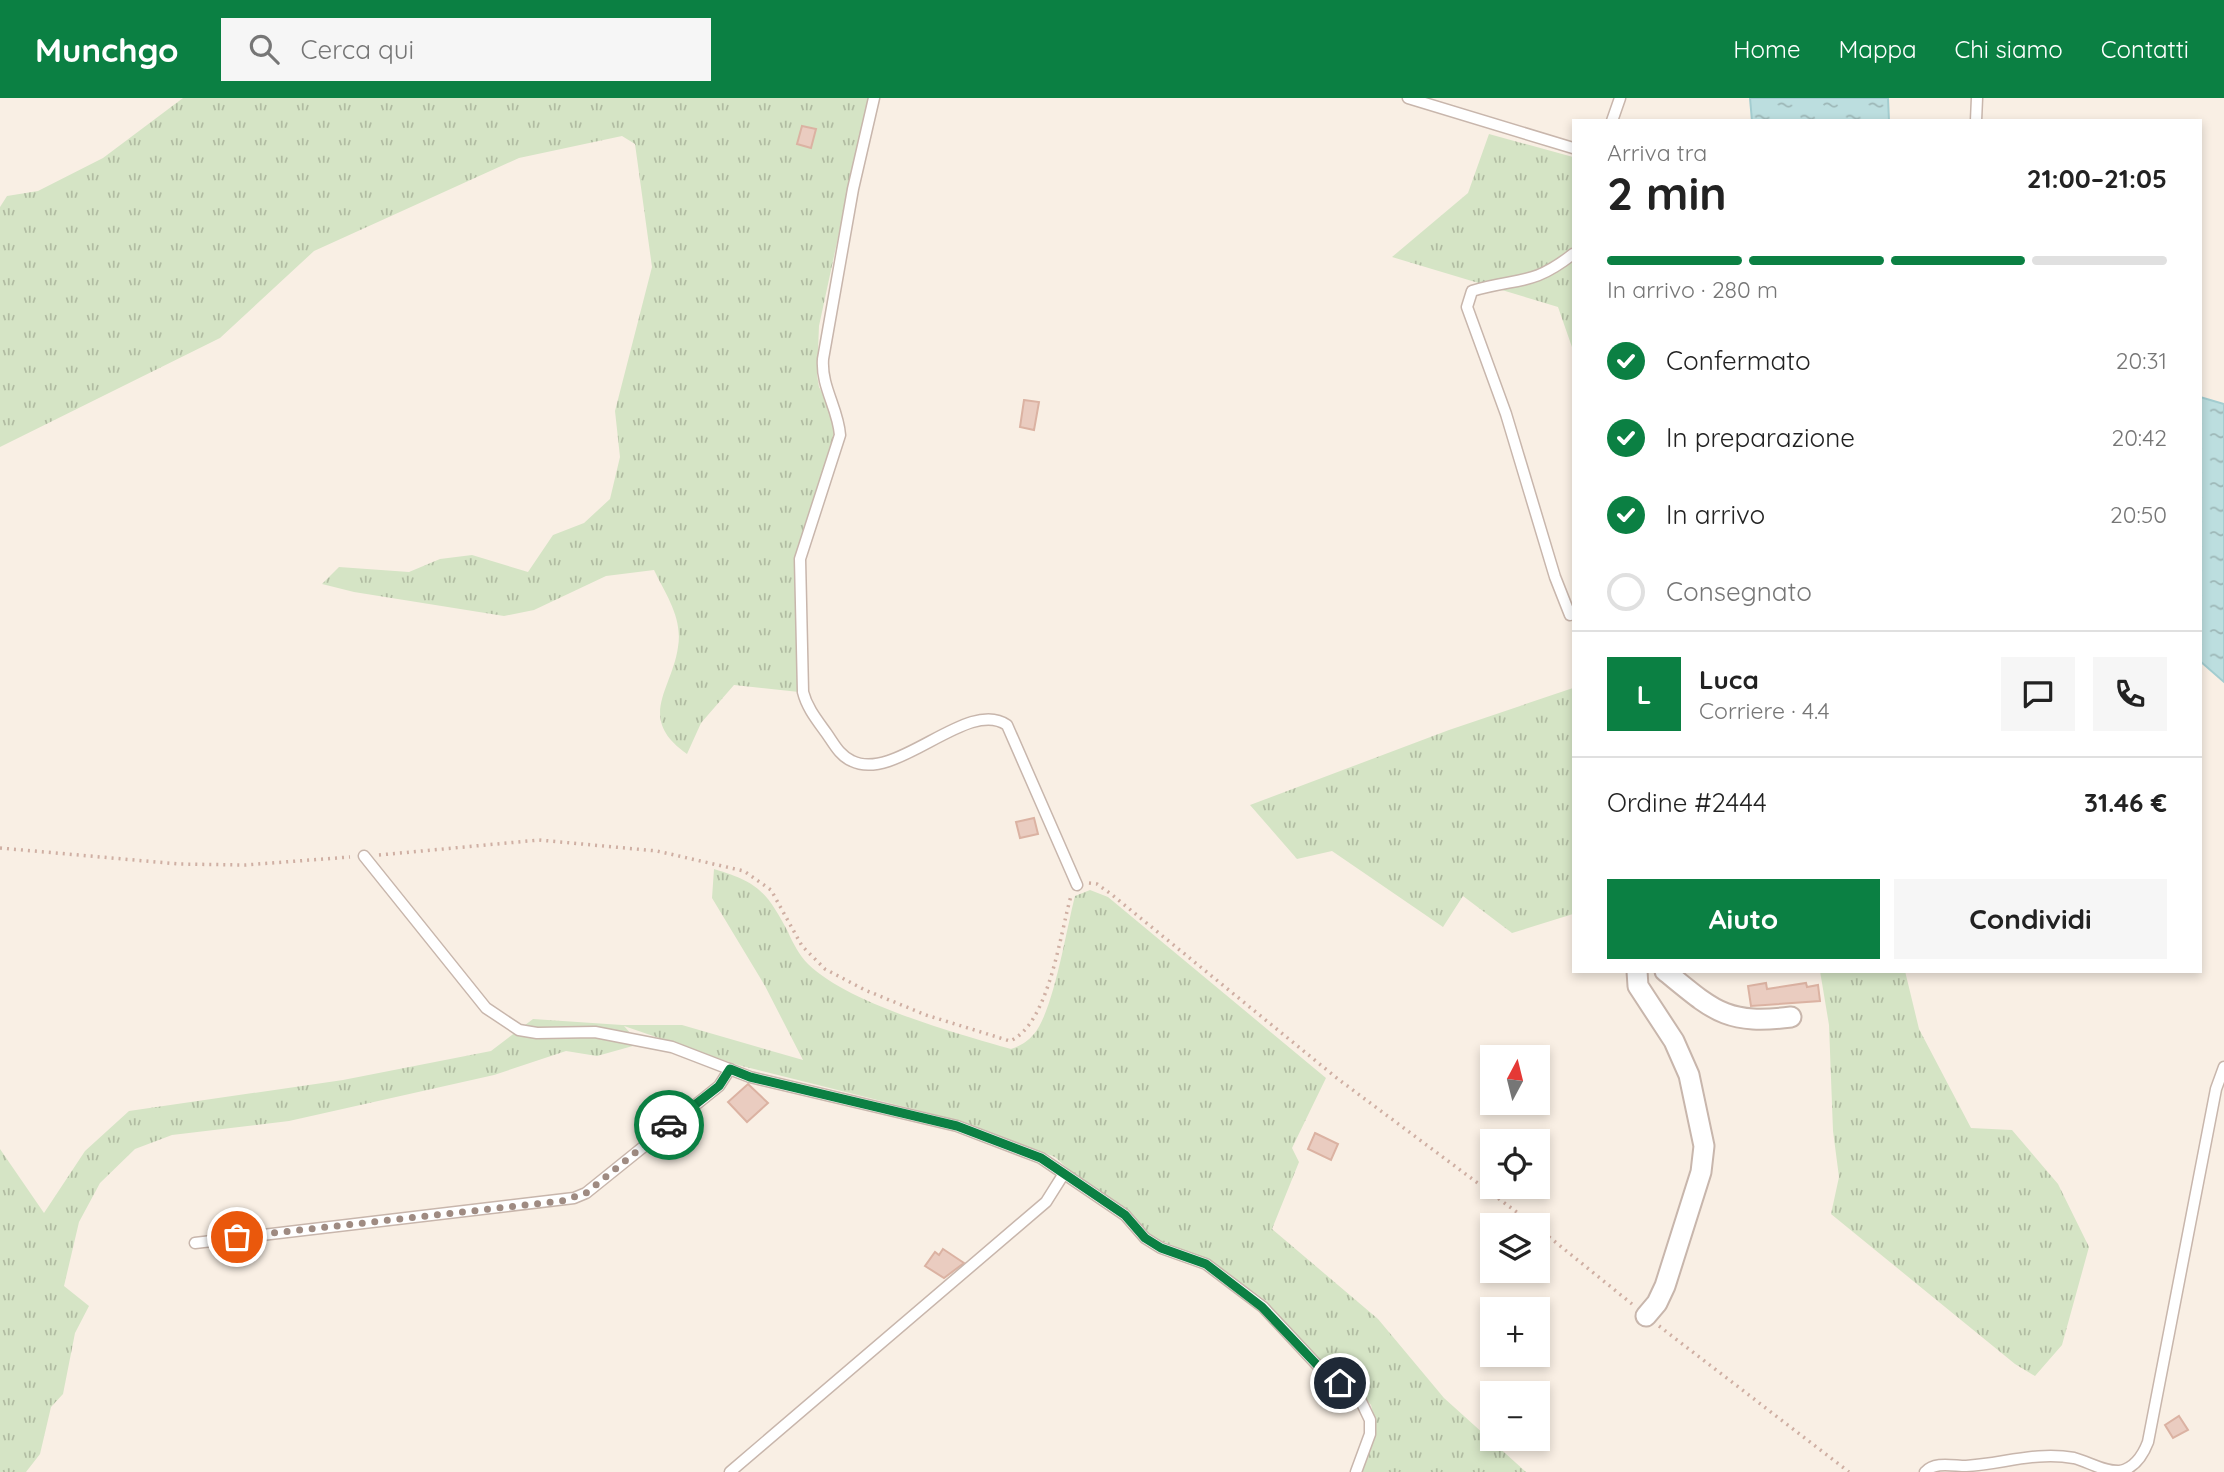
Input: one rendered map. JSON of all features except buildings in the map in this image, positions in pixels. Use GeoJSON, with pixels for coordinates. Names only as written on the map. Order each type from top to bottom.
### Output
{"type":"FeatureCollection","features":[{"type":"Feature","properties":{"kind":"street"},"geometry":{"type":"LineString","coordinates":[[1637,973],[1638,986],[1674,1041],[1689,1075],[1704,1158],[1665,1286],[1657,1303],[1646,1316]]}},
{"type":"Feature","properties":{"kind":"street"},"geometry":{"type":"LineString","coordinates":[[1668,973],[1719,1013],[1758,1021],[1791,1017]]}},
{"type":"Feature","properties":{"kind":"lane"},"geometry":{"type":"LineString","coordinates":[[874,98],[853,189],[823,359],[824,387],[839,422],[840,435],[800,559],[803,692],[806,704],[839,752],[853,762],[866,764],[902,755],[976,720],[999,719],[1007,725],[1077,885]]}},
{"type":"Feature","properties":{"kind":"lane"},"geometry":{"type":"LineString","coordinates":[[1408,98],[1572,148]]}},
{"type":"Feature","properties":{"kind":"lane"},"geometry":{"type":"LineString","coordinates":[[1613,119],[1619,98]]}},
{"type":"Feature","properties":{"kind":"lane"},"geometry":{"type":"LineString","coordinates":[[1976,119],[1977,98]]}},
{"type":"Feature","properties":{"kind":"lane"},"geometry":{"type":"LineString","coordinates":[[1570,615],[1555,577],[1506,414],[1467,307],[1472,291],[1520,283],[1549,274],[1572,255]]}},
{"type":"Feature","properties":{"kind":"lane"},"geometry":{"type":"LineString","coordinates":[[363,856],[486,1008],[519,1030],[537,1033],[595,1032],[642,1039],[673,1047],[750,1077],[957,1126],[1041,1158],[1125,1215],[1145,1238],[1161,1248],[1206,1264],[1262,1307],[1320,1368],[1359,1397],[1370,1420],[1370,1434],[1356,1472]]}},
{"type":"Feature","properties":{"kind":"lane"},"geometry":{"type":"LineString","coordinates":[[1926,1472],[1930,1467],[1938,1465],[1969,1466],[2031,1455],[2071,1458],[2107,1471],[2121,1471],[2139,1460],[2148,1441],[2216,1089],[2224,1068]]}},
{"type":"Feature","properties":{"kind":"lane"},"geometry":{"type":"LineString","coordinates":[[195,1243],[574,1198],[586,1193],[719,1086],[730,1069]]}},
{"type":"Feature","properties":{"kind":"lane"},"geometry":{"type":"LineString","coordinates":[[730,1472],[1046,1202],[1063,1175]]}},
{"type":"Feature","properties":{"kind":"path"},"geometry":{"type":"LineString","coordinates":[[0,848],[179,864],[246,865],[539,839],[657,851],[744,871],[771,890],[802,946],[825,969],[865,990],[926,1015],[1010,1041],[1027,1029],[1040,1009],[1071,893],[1077,885],[1097,884],[1338,1079],[1517,1213]]}},
{"type":"Feature","properties":{"kind":"path"},"geometry":{"type":"LineString","coordinates":[[1550,1238],[1849,1472]]}},
{"type":"Feature","properties":{"kind":"green space"},"geometry":{"type":"Polygon","coordinates":[[[183,98],[868,98],[819,326],[817,375],[819,387],[831,410],[835,434],[796,556],[799,692],[734,685],[701,723],[687,754],[672,741],[663,728],[660,716],[661,703],[675,662],[679,636],[676,616],[654,570],[606,576],[534,610],[504,616],[354,592],[322,584],[339,567],[409,572],[440,559],[472,555],[528,572],[553,535],[584,523],[610,499],[620,457],[615,411],[652,267],[635,144],[622,136],[519,158],[314,251],[220,338],[0,447],[0,207],[7,196],[38,191],[103,158],[183,98]]]}},
{"type":"Feature","properties":{"kind":"green space"},"geometry":{"type":"Polygon","coordinates":[[[1489,134],[1572,157],[1572,347],[1558,307],[1392,257],[1468,193],[1489,134]]]}},
{"type":"Feature","properties":{"kind":"green space"},"geometry":{"type":"Polygon","coordinates":[[[1572,688],[1572,914],[1512,933],[1463,896],[1443,927],[1332,851],[1297,859],[1250,805],[1449,730],[1572,688]]]}},
{"type":"Feature","properties":{"kind":"green space"},"geometry":{"type":"Polygon","coordinates":[[[714,869],[751,884],[760,890],[774,907],[802,957],[826,978],[849,992],[904,1016],[1011,1049],[1034,1034],[1048,1007],[1075,896],[1090,890],[1108,897],[1326,1078],[1292,1148],[1299,1162],[1272,1229],[1378,1319],[1444,1398],[1480,1430],[1480,1451],[1503,1451],[1526,1472],[1362,1472],[1374,1437],[1375,1421],[1371,1405],[1360,1392],[1323,1365],[1265,1300],[1209,1260],[1149,1236],[1126,1209],[1080,1180],[1055,1157],[961,1121],[738,1065],[624,1026],[640,1044],[597,1056],[566,1051],[494,1075],[289,1121],[172,1135],[135,1149],[100,1183],[79,1222],[64,1286],[89,1306],[75,1333],[63,1394],[51,1407],[40,1454],[26,1472],[0,1472],[0,1149],[44,1213],[85,1151],[129,1111],[343,1080],[491,1051],[533,1019],[622,1025],[682,1025],[803,1060],[765,986],[712,898],[714,869]]]}},
{"type":"Feature","properties":{"kind":"green space"},"geometry":{"type":"Polygon","coordinates":[[[1820,973],[1905,973],[1919,1029],[1971,1128],[2012,1130],[2058,1184],[2089,1247],[2062,1345],[2035,1376],[2015,1364],[1831,1214],[1839,1177],[1833,1131],[1829,1025],[1820,973]]]}},
{"type":"Feature","properties":{"kind":"water"},"geometry":{"type":"Polygon","coordinates":[[[1750,98],[1888,98],[1889,119],[1752,119],[1750,98]]]}},
{"type":"Feature","properties":{"kind":"water"},"geometry":{"type":"Polygon","coordinates":[[[2202,398],[2224,404],[2224,682],[2202,663],[2202,398]]]}},
{"type":"Feature","properties":{"kind":"way so far"},"geometry":{"type":"LineString","coordinates":[[237,1237],[574,1198],[586,1193],[669,1125]]}},
{"type":"Feature","properties":{"kind":"route"},"geometry":{"type":"LineString","coordinates":[[669,1125],[719,1086],[730,1069],[750,1077],[957,1126],[1041,1158],[1125,1215],[1145,1238],[1161,1248],[1206,1264],[1262,1307],[1320,1368],[1340,1383]]}}]}
